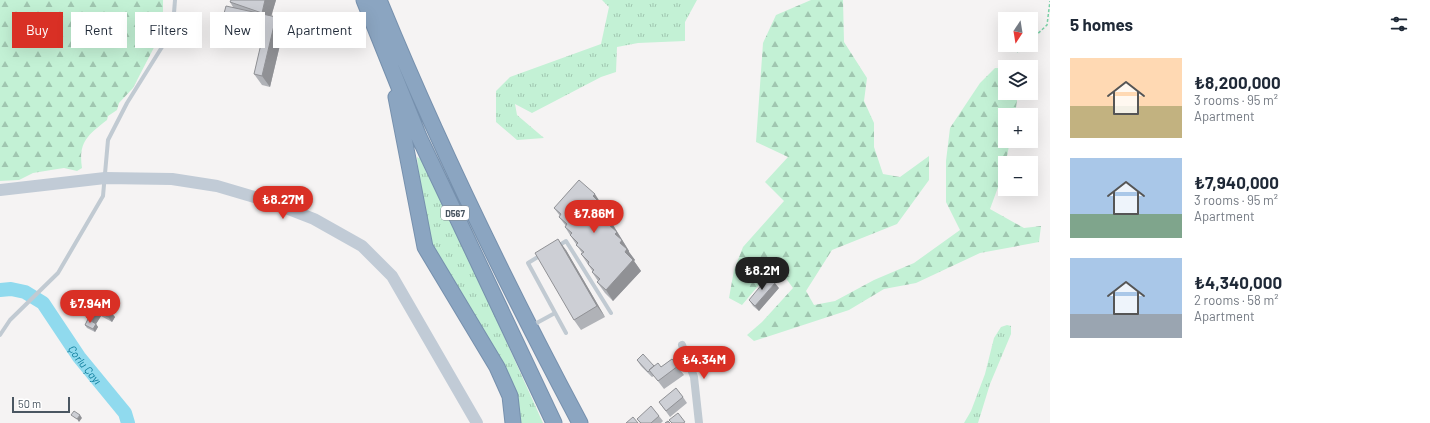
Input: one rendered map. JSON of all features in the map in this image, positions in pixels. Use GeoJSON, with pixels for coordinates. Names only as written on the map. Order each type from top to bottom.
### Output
{"type":"FeatureCollection","features":[{"type":"Feature","properties":{"kind":"highway"},"geometry":{"type":"LineString","coordinates":[[363,0],[393,82],[425,247],[497,367],[510,396],[512,422]]}},
{"type":"Feature","properties":{"kind":"highway","name":"D567"},"geometry":{"type":"LineString","coordinates":[[363,0],[419,137],[554,423]]}},
{"type":"Feature","properties":{"kind":"highway","name":"D567"},"geometry":{"type":"LineString","coordinates":[[379,0],[417,94],[538,344],[569,423]]}},
{"type":"Feature","properties":{"kind":"highway"},"geometry":{"type":"LineString","coordinates":[[538,344],[580,423]]}},
{"type":"Feature","properties":{"kind":"street"},"geometry":{"type":"LineString","coordinates":[[0,190],[105,178],[172,179],[217,186],[265,200],[314,219],[362,246],[392,276],[477,423]]}},
{"type":"Feature","properties":{"kind":"street"},"geometry":{"type":"LineString","coordinates":[[682,345],[694,377],[699,423]]}},
{"type":"Feature","properties":{"kind":"lane"},"geometry":{"type":"LineString","coordinates":[[0,336],[10,320],[58,273],[103,196],[108,140],[127,103],[162,47],[174,13],[175,0]]}},
{"type":"Feature","properties":{"kind":"lane"},"geometry":{"type":"LineString","coordinates":[[553,249],[566,241],[611,313]]}},
{"type":"Feature","properties":{"kind":"lane"},"geometry":{"type":"LineString","coordinates":[[547,252],[528,263],[566,333]]}},
{"type":"Feature","properties":{"kind":"lane"},"geometry":{"type":"LineString","coordinates":[[530,327],[555,313]]}},
{"type":"Feature","properties":{"kind":"path"},"geometry":{"type":"LineString","coordinates":[[1038,33],[1047,25],[1050,1]]}},
{"type":"Feature","properties":{"kind":"green space"},"geometry":{"type":"Polygon","coordinates":[[[0,0],[163,0],[163,12],[135,12],[135,48],[154,48],[133,88],[119,103],[117,110],[108,116],[107,120],[90,135],[83,145],[81,159],[82,168],[77,171],[64,168],[33,173],[19,180],[0,181],[0,0]]]}},
{"type":"Feature","properties":{"kind":"green space"},"geometry":{"type":"Polygon","coordinates":[[[602,0],[697,0],[685,22],[685,41],[638,43],[617,47],[616,72],[601,77],[532,113],[515,104],[517,115],[544,138],[517,140],[496,122],[496,91],[510,77],[601,44],[609,7],[602,0]]]}},
{"type":"Feature","properties":{"kind":"green space"},"geometry":{"type":"Polygon","coordinates":[[[811,0],[843,0],[844,42],[867,78],[864,101],[874,123],[874,147],[883,174],[900,177],[929,156],[929,180],[897,224],[832,250],[806,291],[814,305],[835,301],[874,280],[914,263],[960,230],[946,202],[946,161],[950,128],[980,83],[995,68],[998,68],[998,100],[1017,100],[1016,108],[998,108],[998,148],[1009,148],[1007,156],[998,156],[998,187],[990,209],[1024,228],[1041,226],[1039,242],[980,253],[916,283],[884,289],[849,310],[754,341],[747,335],[762,322],[793,288],[776,265],[742,305],[729,298],[734,270],[743,247],[784,201],[765,182],[788,157],[756,142],[763,43],[776,15],[811,0]]]}},
{"type":"Feature","properties":{"kind":"green space"},"geometry":{"type":"Polygon","coordinates":[[[417,157],[424,161],[431,174],[543,423],[520,423],[521,419],[514,400],[431,253],[425,230],[417,157]]]}},
{"type":"Feature","properties":{"kind":"green space"},"geometry":{"type":"Polygon","coordinates":[[[1007,325],[1011,326],[1011,334],[990,384],[978,423],[964,423],[971,411],[985,374],[994,338],[1001,327],[1007,325]]]}},
{"type":"Feature","properties":{"kind":"building"},"geometry":{"type":"Polygon","coordinates":[[[231,0],[265,0],[262,12],[230,2],[231,0]]]}},
{"type":"Feature","properties":{"kind":"building"},"geometry":{"type":"Polygon","coordinates":[[[226,6],[253,12],[224,12],[226,6]]]}},
{"type":"Feature","properties":{"kind":"building"},"geometry":{"type":"Polygon","coordinates":[[[265,15],[273,16],[273,30],[262,76],[254,74],[260,48],[265,48],[265,15]]]}},
{"type":"Feature","properties":{"kind":"building"},"geometry":{"type":"Polygon","coordinates":[[[579,180],[595,194],[593,196],[600,203],[597,205],[606,213],[604,215],[611,222],[608,224],[617,232],[615,234],[622,240],[620,243],[627,249],[625,252],[633,260],[606,290],[597,282],[600,279],[592,272],[594,270],[581,254],[584,252],[576,245],[578,243],[570,235],[572,233],[565,227],[567,224],[559,217],[561,214],[554,208],[579,180]]]}},
{"type":"Feature","properties":{"kind":"building"},"geometry":{"type":"Polygon","coordinates":[[[558,239],[597,306],[574,320],[535,253],[558,239]]]}},
{"type":"Feature","properties":{"kind":"building"},"geometry":{"type":"Polygon","coordinates":[[[768,277],[775,283],[755,306],[749,300],[768,277]]]}},
{"type":"Feature","properties":{"kind":"building"},"geometry":{"type":"Polygon","coordinates":[[[94,302],[111,312],[108,317],[97,311],[92,320],[86,317],[94,302]]]}},
{"type":"Feature","properties":{"kind":"building"},"geometry":{"type":"Polygon","coordinates":[[[88,319],[96,324],[93,329],[85,325],[88,319]]]}},
{"type":"Feature","properties":{"kind":"building"},"geometry":{"type":"Polygon","coordinates":[[[643,354],[654,366],[648,372],[637,360],[643,354]]]}},
{"type":"Feature","properties":{"kind":"building"},"geometry":{"type":"Polygon","coordinates":[[[672,359],[678,366],[658,381],[649,370],[658,363],[661,367],[672,359]]]}},
{"type":"Feature","properties":{"kind":"building"},"geometry":{"type":"Polygon","coordinates":[[[676,388],[683,397],[666,411],[659,402],[676,388]]]}},
{"type":"Feature","properties":{"kind":"building"},"geometry":{"type":"Polygon","coordinates":[[[651,406],[659,416],[651,423],[641,423],[637,419],[651,406]]]}},
{"type":"Feature","properties":{"kind":"building"},"geometry":{"type":"Polygon","coordinates":[[[74,411],[80,415],[77,419],[71,415],[74,411]]]}},
{"type":"Feature","properties":{"kind":"building"},"geometry":{"type":"Polygon","coordinates":[[[678,413],[685,422],[672,423],[669,420],[678,413]]]}},
{"type":"Feature","properties":{"kind":"building"},"geometry":{"type":"Polygon","coordinates":[[[633,417],[638,423],[626,423],[633,417]]]}},
{"type":"Feature","properties":{"kind":"waterway","name":"Çorlu Çayı"},"geometry":{"type":"LineString","coordinates":[[0,290],[11,289],[25,292],[43,303],[79,357],[125,413],[128,423]]}}]}
